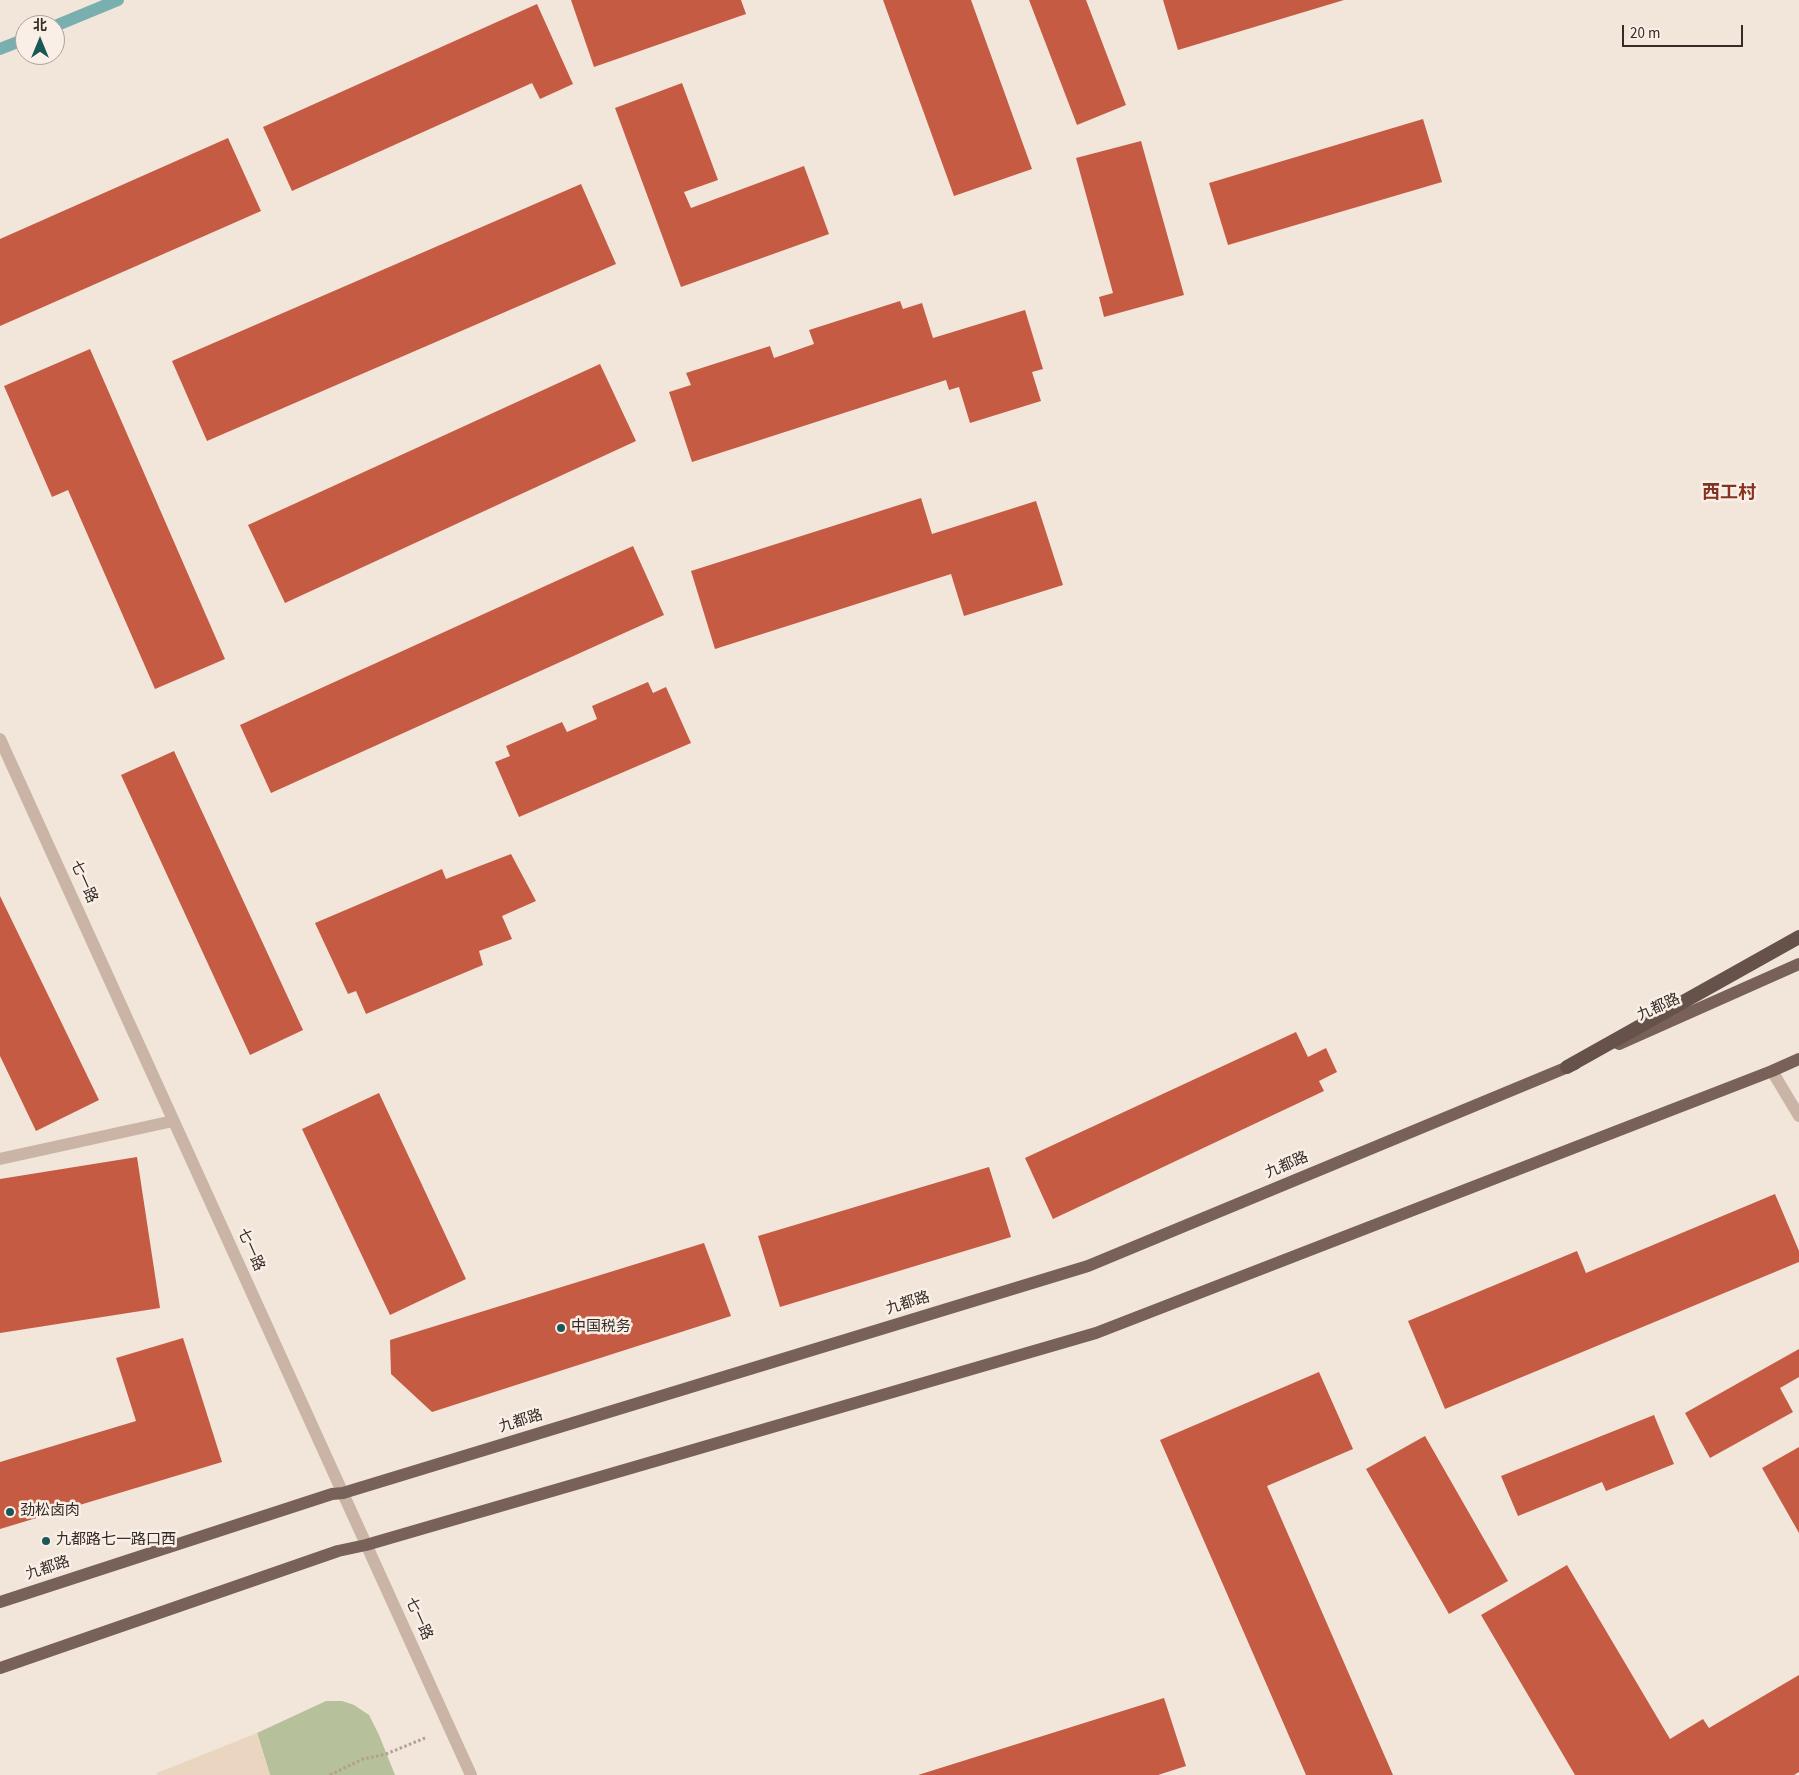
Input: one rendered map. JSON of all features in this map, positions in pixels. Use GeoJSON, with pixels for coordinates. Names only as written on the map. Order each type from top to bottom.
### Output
{"type":"FeatureCollection","features":[{"type":"Feature","properties":{"kind":"highway"},"geometry":{"type":"LineString","coordinates":[[1567,1067],[1799,937]]}},
{"type":"Feature","properties":{"kind":"main road","name":"九都路"},"geometry":{"type":"LineString","coordinates":[[0,1602],[332,1494],[343,1493],[1088,1266],[1567,1067],[1799,964]]}},
{"type":"Feature","properties":{"kind":"main road"},"geometry":{"type":"LineString","coordinates":[[0,1668],[338,1550],[366,1545],[1096,1333],[1799,1059]]}},
{"type":"Feature","properties":{"kind":"street","name":"七一路"},"geometry":{"type":"LineString","coordinates":[[0,739],[471,1775]]}},
{"type":"Feature","properties":{"kind":"street"},"geometry":{"type":"LineString","coordinates":[[1772,1071],[1799,1116]]}},
{"type":"Feature","properties":{"kind":"street"},"geometry":{"type":"LineString","coordinates":[[0,1159],[174,1121]]}},
{"type":"Feature","properties":{"kind":"path"},"geometry":{"type":"LineString","coordinates":[[330,1775],[363,1759],[386,1754],[449,1728]]}},
{"type":"Feature","properties":{"kind":"green space"},"geometry":{"type":"Polygon","coordinates":[[[326,1701],[342,1701],[354,1705],[369,1715],[395,1775],[270,1775],[257,1733],[326,1701]]]}},
{"type":"Feature","properties":{"kind":"shaded area"},"geometry":{"type":"Polygon","coordinates":[[[257,1733],[270,1775],[157,1775],[157,1773],[257,1733]]]}},
{"type":"Feature","properties":{"kind":"building"},"geometry":{"type":"Polygon","coordinates":[[[571,0],[741,0],[746,14],[594,67],[571,0]]]}},
{"type":"Feature","properties":{"kind":"building"},"geometry":{"type":"Polygon","coordinates":[[[883,0],[971,0],[1032,169],[954,196],[883,0]]]}},
{"type":"Feature","properties":{"kind":"building"},"geometry":{"type":"Polygon","coordinates":[[[1029,0],[1086,0],[1126,105],[1077,125],[1029,0]]]}},
{"type":"Feature","properties":{"kind":"building"},"geometry":{"type":"Polygon","coordinates":[[[1163,0],[1344,0],[1178,50],[1163,0]]]}},
{"type":"Feature","properties":{"kind":"building"},"geometry":{"type":"Polygon","coordinates":[[[537,4],[573,84],[540,99],[532,83],[292,191],[263,127],[537,4]]]}},
{"type":"Feature","properties":{"kind":"building"},"geometry":{"type":"Polygon","coordinates":[[[682,83],[718,180],[684,192],[691,208],[804,166],[829,234],[681,287],[615,108],[682,83]]]}},
{"type":"Feature","properties":{"kind":"building"},"geometry":{"type":"Polygon","coordinates":[[[1423,119],[1442,182],[1228,245],[1209,183],[1423,119]]]}},
{"type":"Feature","properties":{"kind":"building"},"geometry":{"type":"Polygon","coordinates":[[[228,138],[261,211],[0,326],[0,239],[228,138]]]}},
{"type":"Feature","properties":{"kind":"building"},"geometry":{"type":"Polygon","coordinates":[[[1141,141],[1184,295],[1104,317],[1099,297],[1113,293],[1076,158],[1141,141]]]}},
{"type":"Feature","properties":{"kind":"building"},"geometry":{"type":"Polygon","coordinates":[[[581,184],[616,264],[207,441],[172,361],[581,184]]]}},
{"type":"Feature","properties":{"kind":"building"},"geometry":{"type":"Polygon","coordinates":[[[900,301],[903,309],[922,303],[933,338],[1025,310],[1043,369],[1032,372],[1041,401],[970,423],[959,387],[949,390],[946,380],[692,462],[669,392],[691,385],[686,373],[770,346],[774,358],[814,344],[809,330],[900,301]]]}},
{"type":"Feature","properties":{"kind":"building"},"geometry":{"type":"Polygon","coordinates":[[[90,349],[225,659],[155,689],[68,490],[52,497],[4,386],[90,349]]]}},
{"type":"Feature","properties":{"kind":"building"},"geometry":{"type":"Polygon","coordinates":[[[600,364],[636,441],[285,603],[248,525],[600,364]]]}},
{"type":"Feature","properties":{"kind":"building"},"geometry":{"type":"Polygon","coordinates":[[[921,498],[932,534],[1036,501],[1063,585],[964,616],[951,574],[715,649],[691,571],[921,498]]]}},
{"type":"Feature","properties":{"kind":"building"},"geometry":{"type":"Polygon","coordinates":[[[633,546],[664,615],[271,793],[240,725],[633,546]]]}},
{"type":"Feature","properties":{"kind":"building"},"geometry":{"type":"Polygon","coordinates":[[[648,682],[653,693],[666,687],[691,743],[519,817],[495,762],[510,756],[506,746],[562,722],[567,732],[597,719],[592,706],[648,682]]]}},
{"type":"Feature","properties":{"kind":"building"},"geometry":{"type":"Polygon","coordinates":[[[174,751],[303,1030],[250,1055],[121,775],[174,751]]]}},
{"type":"Feature","properties":{"kind":"building"},"geometry":{"type":"Polygon","coordinates":[[[511,854],[536,901],[502,916],[512,939],[479,951],[483,965],[366,1014],[356,991],[348,994],[315,923],[442,869],[446,879],[511,854]]]}},
{"type":"Feature","properties":{"kind":"building"},"geometry":{"type":"Polygon","coordinates":[[[0,896],[99,1100],[36,1131],[0,1056],[0,896]]]}},
{"type":"Feature","properties":{"kind":"building"},"geometry":{"type":"Polygon","coordinates":[[[1296,1032],[1308,1057],[1326,1048],[1337,1072],[1319,1081],[1324,1091],[1053,1219],[1025,1158],[1296,1032]]]}},
{"type":"Feature","properties":{"kind":"building"},"geometry":{"type":"Polygon","coordinates":[[[379,1093],[466,1279],[390,1315],[302,1129],[379,1093]]]}},
{"type":"Feature","properties":{"kind":"building"},"geometry":{"type":"Polygon","coordinates":[[[137,1157],[160,1308],[0,1333],[0,1179],[137,1157]]]}},
{"type":"Feature","properties":{"kind":"building"},"geometry":{"type":"Polygon","coordinates":[[[989,1167],[1011,1237],[780,1307],[758,1236],[989,1167]]]}},
{"type":"Feature","properties":{"kind":"building"},"geometry":{"type":"Polygon","coordinates":[[[1775,1194],[1799,1251],[1799,1262],[1445,1409],[1408,1321],[1577,1251],[1586,1273],[1775,1194]]]}},
{"type":"Feature","properties":{"kind":"building","name":"中国税务"},"geometry":{"type":"Polygon","coordinates":[[[704,1243],[731,1316],[432,1412],[391,1374],[390,1340],[704,1243]]]}},
{"type":"Feature","properties":{"kind":"building"},"geometry":{"type":"Polygon","coordinates":[[[183,1338],[222,1462],[0,1529],[0,1462],[136,1421],[116,1358],[183,1338]]]}},
{"type":"Feature","properties":{"kind":"building"},"geometry":{"type":"Polygon","coordinates":[[[1799,1349],[1799,1377],[1780,1388],[1793,1412],[1710,1458],[1685,1413],[1799,1349]]]}},
{"type":"Feature","properties":{"kind":"building"},"geometry":{"type":"Polygon","coordinates":[[[1319,1372],[1353,1449],[1267,1486],[1393,1775],[1306,1775],[1160,1440],[1319,1372]]]}},
{"type":"Feature","properties":{"kind":"building"},"geometry":{"type":"Polygon","coordinates":[[[1654,1415],[1674,1464],[1606,1491],[1602,1482],[1518,1516],[1501,1476],[1654,1415]]]}},
{"type":"Feature","properties":{"kind":"building"},"geometry":{"type":"Polygon","coordinates":[[[1425,1436],[1508,1581],[1449,1614],[1366,1469],[1425,1436]]]}},
{"type":"Feature","properties":{"kind":"building"},"geometry":{"type":"Polygon","coordinates":[[[1799,1447],[1799,1533],[1762,1468],[1799,1447]]]}},
{"type":"Feature","properties":{"kind":"building"},"geometry":{"type":"Polygon","coordinates":[[[1567,1565],[1670,1739],[1703,1719],[1709,1728],[1799,1675],[1799,1772],[1794,1775],[1575,1775],[1481,1615],[1567,1565]]]}},
{"type":"Feature","properties":{"kind":"building"},"geometry":{"type":"Polygon","coordinates":[[[1164,1698],[1186,1766],[1158,1775],[918,1775],[1164,1698]]]}},
{"type":"Feature","properties":{"kind":"waterway"},"geometry":{"type":"LineString","coordinates":[[65,22],[118,0]]}},
{"type":"Feature","properties":{"kind":"waterway"},"geometry":{"type":"LineString","coordinates":[[0,49],[15,43]]}},
{"type":"Feature","properties":{"kind":"place","name":"中国税务"},"geometry":{"type":"Point","coordinates":[561,1328]}},
{"type":"Feature","properties":{"kind":"place","name":"劲松卤肉"},"geometry":{"type":"Point","coordinates":[10,1512]}},
{"type":"Feature","properties":{"kind":"place","name":"九都路七一路口西"},"geometry":{"type":"Point","coordinates":[46,1541]}},
{"type":"Feature","properties":{"kind":"district","name":"西工村"},"geometry":{"type":"Point","coordinates":[1729,494]}}]}
